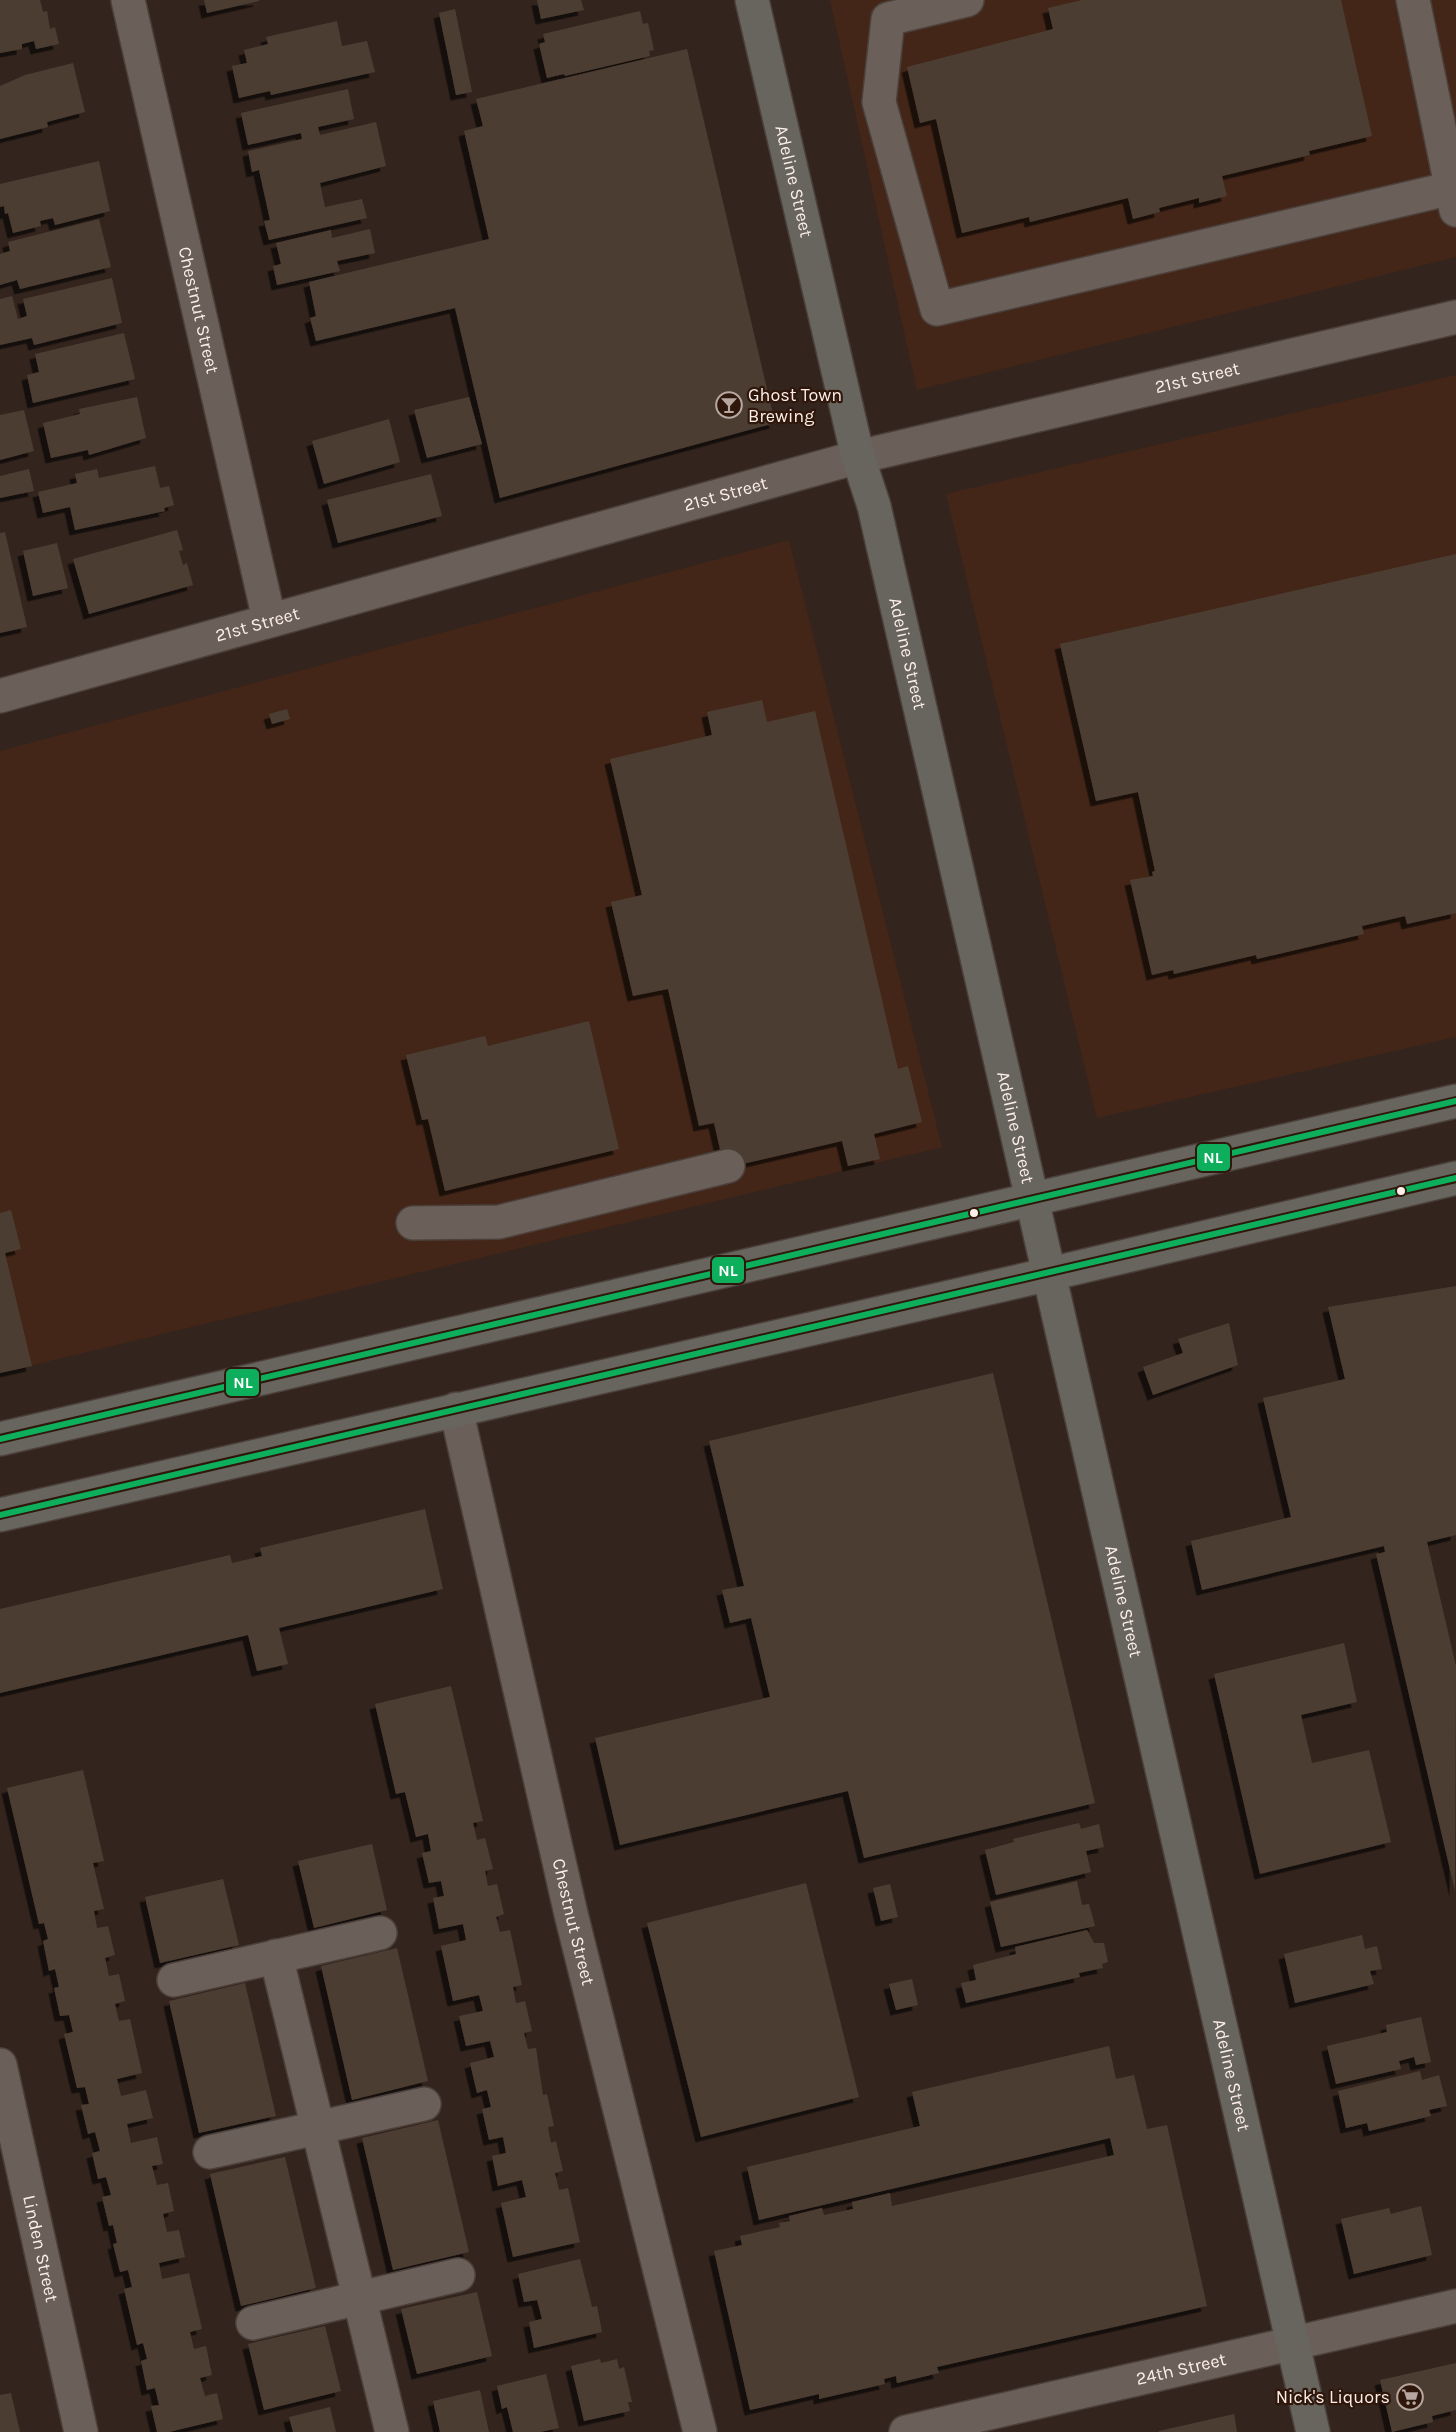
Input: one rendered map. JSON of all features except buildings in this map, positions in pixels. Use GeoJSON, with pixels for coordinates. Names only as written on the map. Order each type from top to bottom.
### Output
{"type":"FeatureCollection","features":[{"type":"Feature","properties":{"kind":"main road","name":"Adeline Street"},"geometry":{"type":"LineString","coordinates":[[752,0],[858,457],[877,517],[1313,2432]]}},
{"type":"Feature","properties":{"kind":"main road"},"geometry":{"type":"LineString","coordinates":[[0,1438],[1456,1101]]}},
{"type":"Feature","properties":{"kind":"main road"},"geometry":{"type":"LineString","coordinates":[[0,1515],[1050,1274],[1456,1178]]}},
{"type":"Feature","properties":{"kind":"street","name":"Chestnut Street"},"geometry":{"type":"LineString","coordinates":[[128,0],[269,619]]}},
{"type":"Feature","properties":{"kind":"street"},"geometry":{"type":"LineString","coordinates":[[967,0],[888,19],[879,102],[937,309],[1454,199],[1413,0]]}},
{"type":"Feature","properties":{"kind":"street","name":"21st Street"},"geometry":{"type":"LineString","coordinates":[[0,696],[269,619],[858,457],[1456,317]]}},
{"type":"Feature","properties":{"kind":"street"},"geometry":{"type":"LineString","coordinates":[[412,1223],[499,1222],[728,1166]]}},
{"type":"Feature","properties":{"kind":"street","name":"Chestnut Street"},"geometry":{"type":"LineString","coordinates":[[456,1409],[572,1914],[700,2432]]}},
{"type":"Feature","properties":{"kind":"street"},"geometry":{"type":"LineString","coordinates":[[174,1980],[380,1933]]}},
{"type":"Feature","properties":{"kind":"street"},"geometry":{"type":"LineString","coordinates":[[276,1956],[392,2432]]}},
{"type":"Feature","properties":{"kind":"street","name":"Linden Street"},"geometry":{"type":"LineString","coordinates":[[0,2065],[81,2432]]}},
{"type":"Feature","properties":{"kind":"street"},"geometry":{"type":"LineString","coordinates":[[210,2152],[423,2104]]}},
{"type":"Feature","properties":{"kind":"street"},"geometry":{"type":"LineString","coordinates":[[253,2324],[458,2275]]}},
{"type":"Feature","properties":{"kind":"street","name":"24th Street"},"geometry":{"type":"LineString","coordinates":[[906,2432],[1456,2306]]}},
{"type":"Feature","properties":{"kind":"shaded area"},"geometry":{"type":"Polygon","coordinates":[[[830,0],[1456,0],[1456,257],[917,390],[830,0]]]}},
{"type":"Feature","properties":{"kind":"shaded area"},"geometry":{"type":"Polygon","coordinates":[[[1456,375],[1456,1037],[1097,1118],[946,494],[1456,375]]]}},
{"type":"Feature","properties":{"kind":"shaded area"},"geometry":{"type":"Polygon","coordinates":[[[789,540],[942,1147],[0,1373],[0,751],[789,540]]]}},
{"type":"Feature","properties":{"kind":"transit line","name":"NL"},"geometry":{"type":"LineString","coordinates":[[0,1439],[1456,1101]]}},
{"type":"Feature","properties":{"kind":"transit line","name":"NL"},"geometry":{"type":"LineString","coordinates":[[0,1515],[1456,1178]]}},
{"type":"Feature","properties":{"kind":"place","name":"Ghost Town Brewing"},"geometry":{"type":"Point","coordinates":[729,405]}},
{"type":"Feature","properties":{"kind":"place","name":"Nick's Liquors"},"geometry":{"type":"Point","coordinates":[1410,2397]}}]}
